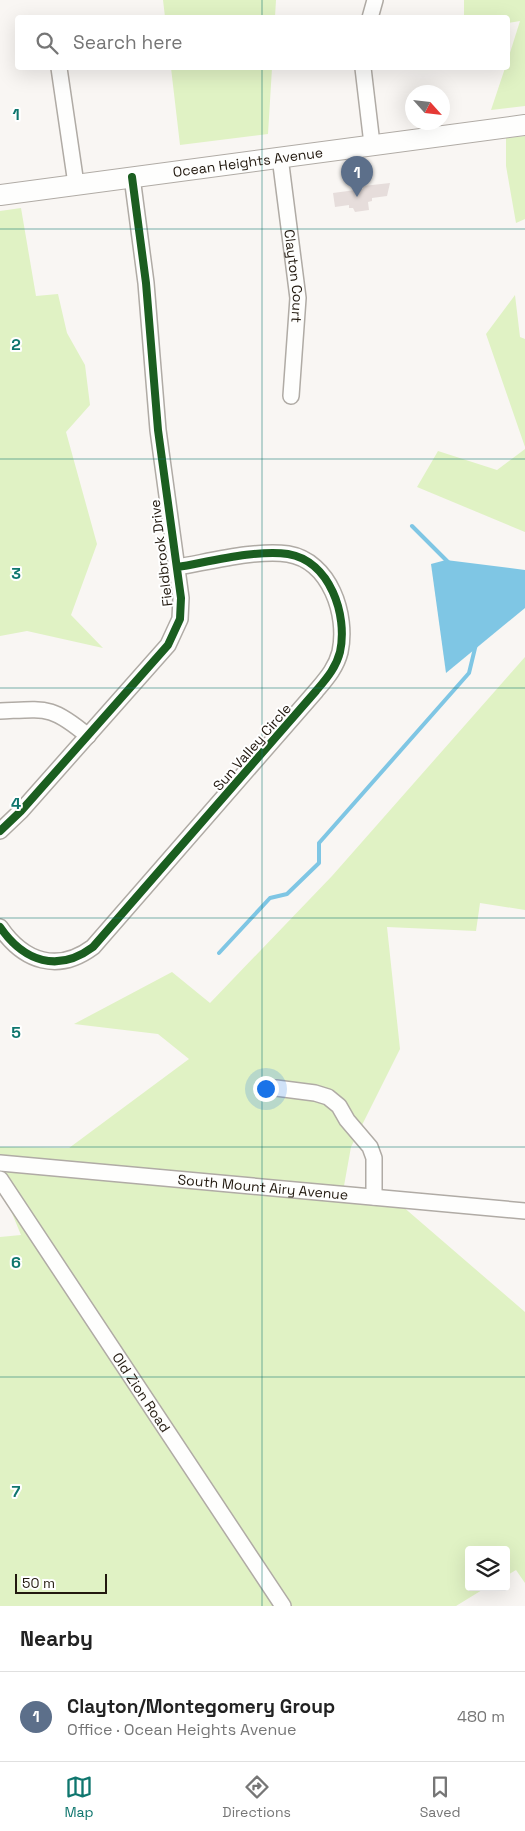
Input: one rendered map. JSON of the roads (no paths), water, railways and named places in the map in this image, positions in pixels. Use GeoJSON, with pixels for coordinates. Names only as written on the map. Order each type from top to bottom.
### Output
{"type":"FeatureCollection","features":[{"type":"Feature","properties":{"kind":"main road","name":"Ocean Heights Avenue"},"geometry":{"type":"LineString","coordinates":[[0,195],[525,125]]}},
{"type":"Feature","properties":{"kind":"street"},"geometry":{"type":"LineString","coordinates":[[371,15],[375,0]]}},
{"type":"Feature","properties":{"kind":"street"},"geometry":{"type":"LineString","coordinates":[[59,70],[76,184]]}},
{"type":"Feature","properties":{"kind":"street"},"geometry":{"type":"LineString","coordinates":[[363,70],[372,144]]}},
{"type":"Feature","properties":{"kind":"street","name":"Clayton Court"},"geometry":{"type":"LineString","coordinates":[[280,157],[298,298],[292,396]]}},
{"type":"Feature","properties":{"kind":"street","name":"Fieldbrook Drive"},"geometry":{"type":"LineString","coordinates":[[0,831],[11,822],[172,640],[180,619],[182,605],[178,567],[158,430],[146,291],[132,177]]}},
{"type":"Feature","properties":{"kind":"street","name":"Sun Valley Circle"},"geometry":{"type":"LineString","coordinates":[[0,927],[21,951],[43,960],[66,960],[81,956],[93,947],[316,691],[335,666],[342,640],[342,624],[336,600],[329,583],[320,571],[308,562],[290,554],[271,553],[178,567]]}},
{"type":"Feature","properties":{"kind":"street"},"geometry":{"type":"LineString","coordinates":[[0,712],[31,710],[55,712],[65,716],[88,736]]}},
{"type":"Feature","properties":{"kind":"street"},"geometry":{"type":"LineString","coordinates":[[276,1088],[328,1097],[338,1106],[347,1120],[370,1146],[374,1158],[374,1197]]}},
{"type":"Feature","properties":{"kind":"street","name":"South Mount Airy Avenue"},"geometry":{"type":"LineString","coordinates":[[0,1163],[525,1211]]}},
{"type":"Feature","properties":{"kind":"street","name":"Old Zion Road"},"geometry":{"type":"LineString","coordinates":[[0,1179],[283,1606]]}},
{"type":"Feature","properties":{"kind":"water"},"geometry":{"type":"Polygon","coordinates":[[[446,560],[525,570],[525,608],[446,673],[431,564],[446,560]]]}},
{"type":"Feature","properties":{"kind":"waterway"},"geometry":{"type":"LineString","coordinates":[[412,526],[449,563]]}},
{"type":"Feature","properties":{"kind":"waterway"},"geometry":{"type":"LineString","coordinates":[[219,953],[270,898],[287,894],[319,863],[319,843],[469,673],[476,644]]}},
{"type":"Feature","properties":{"kind":"place","name":"Clayton/Montegomery Group"},"geometry":{"type":"Point","coordinates":[357,197]}}]}
